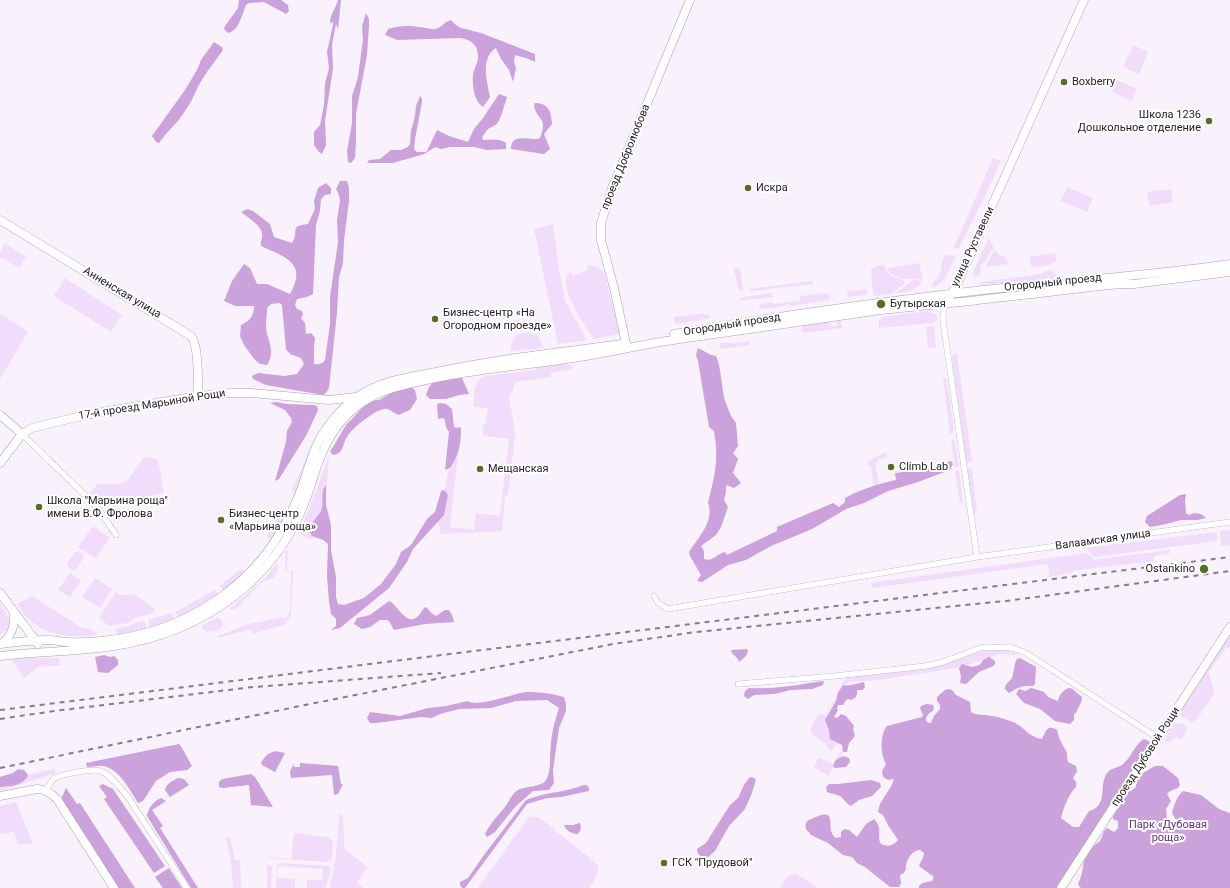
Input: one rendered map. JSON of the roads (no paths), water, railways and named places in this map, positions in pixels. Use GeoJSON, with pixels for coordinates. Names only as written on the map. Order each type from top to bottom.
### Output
{"type":"FeatureCollection","features":[{"type":"Feature","properties":{"kind":"main road","name":"проезд Добролюбова"},"geometry":{"type":"LineString","coordinates":[[627,346],[601,240],[601,223],[612,188],[690,0]]}},
{"type":"Feature","properties":{"kind":"main road","name":"улица Руставели"},"geometry":{"type":"LineString","coordinates":[[945,304],[957,284],[1084,0]]}},
{"type":"Feature","properties":{"kind":"main road","name":"Анненская улица"},"geometry":{"type":"LineString","coordinates":[[0,220],[194,338],[196,348],[198,396]]}},
{"type":"Feature","properties":{"kind":"main road","name":"Огородный проезд"},"geometry":{"type":"LineString","coordinates":[[340,415],[380,392],[394,387],[441,376],[571,358],[709,328],[846,307],[1230,264]]}},
{"type":"Feature","properties":{"kind":"main road","name":"Огородный проезд"},"geometry":{"type":"LineString","coordinates":[[302,499],[322,453],[334,432],[340,415],[358,397],[392,381],[467,365],[627,346],[881,310],[1134,284],[1230,272]]}},
{"type":"Feature","properties":{"kind":"main road","name":"17-й проезд Марьиной Рощи"},"geometry":{"type":"LineString","coordinates":[[22,434],[32,428],[85,415],[198,396],[252,393],[331,400],[358,397],[380,392]]}},
{"type":"Feature","properties":{"kind":"main road"},"geometry":{"type":"LineString","coordinates":[[331,400],[339,406],[340,415]]}},
{"type":"Feature","properties":{"kind":"main road"},"geometry":{"type":"LineString","coordinates":[[0,414],[22,434],[0,463]]}},
{"type":"Feature","properties":{"kind":"main road"},"geometry":{"type":"LineString","coordinates":[[1,644],[50,640],[77,643],[114,640],[164,627],[202,611],[224,596],[254,569],[280,535],[302,499]]}},
{"type":"Feature","properties":{"kind":"main road"},"geometry":{"type":"LineString","coordinates":[[0,656],[100,648],[136,642],[166,634],[200,619],[219,608],[260,574],[274,557],[293,529],[302,499]]}},
{"type":"Feature","properties":{"kind":"main road"},"geometry":{"type":"LineString","coordinates":[[0,593],[35,641],[40,646],[50,651]]}},
{"type":"Feature","properties":{"kind":"main road"},"geometry":{"type":"LineString","coordinates":[[1,644],[7,640],[12,632],[14,626],[14,612]]}},
{"type":"Feature","properties":{"kind":"main road"},"geometry":{"type":"LineString","coordinates":[[24,625],[50,640]]}},
{"type":"Feature","properties":{"kind":"main road"},"geometry":{"type":"LineString","coordinates":[[13,654],[20,650],[25,642],[26,632],[24,625]]}},
{"type":"Feature","properties":{"kind":"main road","name":"проезд Дубовой Рощи"},"geometry":{"type":"LineString","coordinates":[[1061,888],[1230,627]]}},
{"type":"Feature","properties":{"kind":"main road"},"geometry":{"type":"LineString","coordinates":[[0,796],[37,789],[46,791],[57,799],[114,888]]}},
{"type":"Feature","properties":{"kind":"street","name":"улица Руставели"},"geometry":{"type":"LineString","coordinates":[[945,304],[943,322],[977,557]]}},
{"type":"Feature","properties":{"kind":"street"},"geometry":{"type":"LineString","coordinates":[[22,434],[98,508],[116,535]]}},
{"type":"Feature","properties":{"kind":"street","name":"Валаамская улица"},"geometry":{"type":"LineString","coordinates":[[654,596],[658,603],[668,609],[977,557],[1230,522]]}},
{"type":"Feature","properties":{"kind":"street"},"geometry":{"type":"LineString","coordinates":[[738,684],[835,676],[926,666],[943,662],[980,648],[1013,648],[1032,657],[1158,738]]}},
{"type":"Feature","properties":{"kind":"street"},"geometry":{"type":"LineString","coordinates":[[46,791],[52,781],[60,776],[94,770],[106,774],[128,797],[187,888]]}},
{"type":"Feature","properties":{"kind":"railway"},"geometry":{"type":"LineString","coordinates":[[0,710],[1230,557]]}},
{"type":"Feature","properties":{"kind":"railway"},"geometry":{"type":"LineString","coordinates":[[0,768],[310,704],[613,644],[696,632],[1006,601],[1230,571]]}},
{"type":"Feature","properties":{"kind":"railway"},"geometry":{"type":"LineString","coordinates":[[0,719],[253,687],[441,673]]}},
{"type":"Feature","properties":{"kind":"place","name":"Boxberry"},"geometry":{"type":"Point","coordinates":[1064,82]}},
{"type":"Feature","properties":{"kind":"place","name":"Школа 1236 Дошкольное отделение"},"geometry":{"type":"Point","coordinates":[1209,121]}},
{"type":"Feature","properties":{"kind":"place","name":"Искра"},"geometry":{"type":"Point","coordinates":[748,188]}},
{"type":"Feature","properties":{"kind":"place","name":"Бутырская"},"geometry":{"type":"Point","coordinates":[881,304]}},
{"type":"Feature","properties":{"kind":"place","name":"Бизнес-центр «На Огородном проезде»"},"geometry":{"type":"Point","coordinates":[435,319]}},
{"type":"Feature","properties":{"kind":"place","name":"Climb Lab"},"geometry":{"type":"Point","coordinates":[891,467]}},
{"type":"Feature","properties":{"kind":"place","name":"Мещанская"},"geometry":{"type":"Point","coordinates":[480,469]}},
{"type":"Feature","properties":{"kind":"place","name":"Школа \"Марьина роща\" имени В.Ф. Фролова"},"geometry":{"type":"Point","coordinates":[39,507]}},
{"type":"Feature","properties":{"kind":"place","name":"Бизнес-центр «Марьина роща»"},"geometry":{"type":"Point","coordinates":[221,520]}},
{"type":"Feature","properties":{"kind":"place","name":"Ostankino"},"geometry":{"type":"Point","coordinates":[1204,569]}},
{"type":"Feature","properties":{"kind":"place","name":"ГСК \"Прудовой\""},"geometry":{"type":"Point","coordinates":[664,863]}},
{"type":"Feature","properties":{"kind":"park label","name":"Парк «Дубовая роща»"},"geometry":{"type":"Point","coordinates":[1168,831]}}]}
